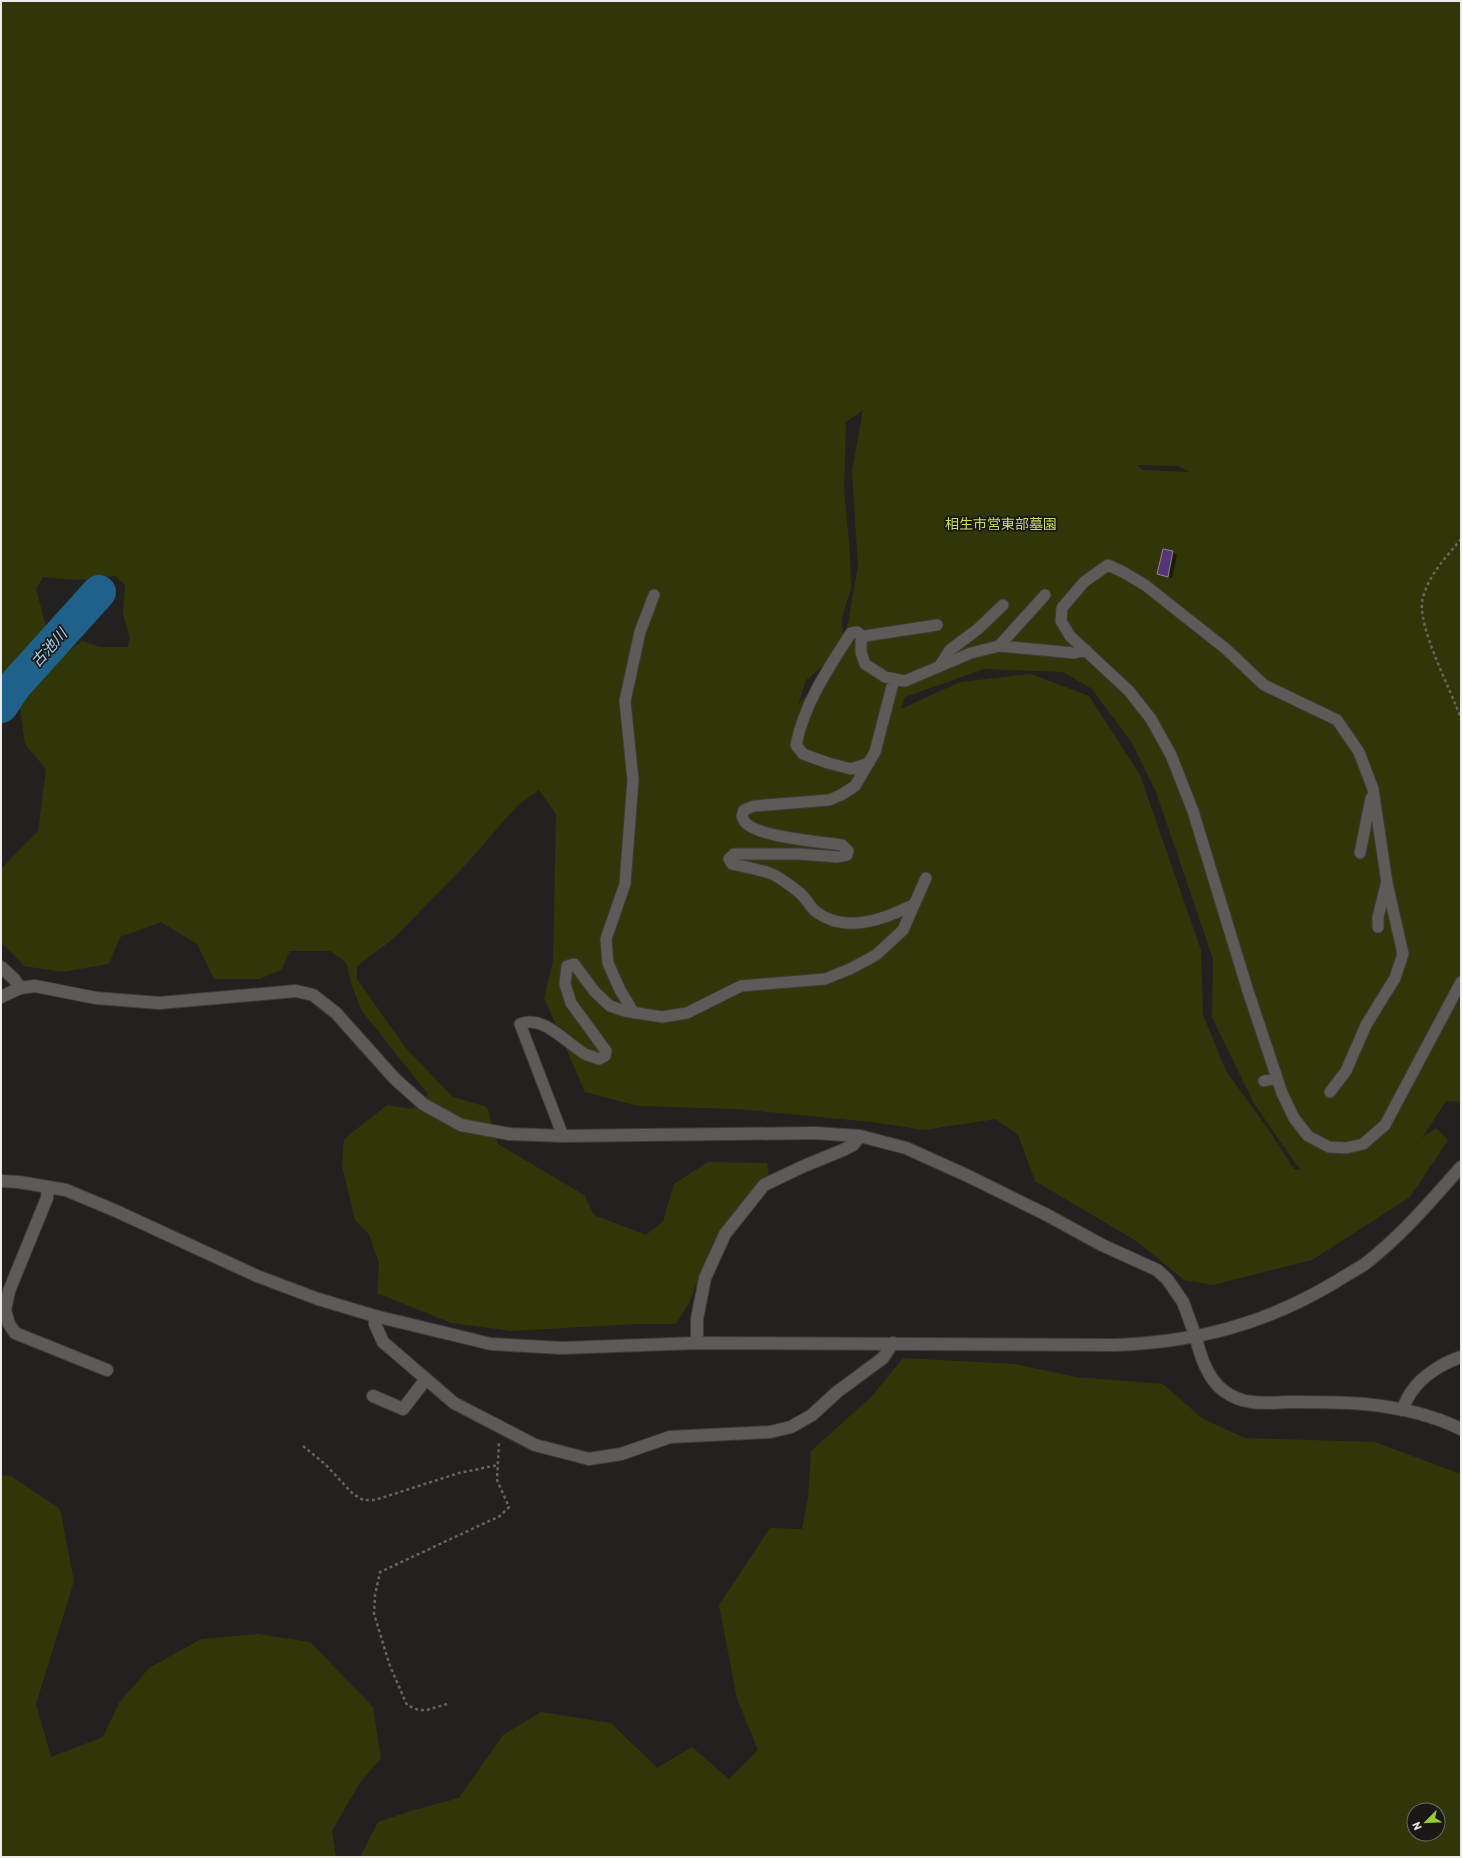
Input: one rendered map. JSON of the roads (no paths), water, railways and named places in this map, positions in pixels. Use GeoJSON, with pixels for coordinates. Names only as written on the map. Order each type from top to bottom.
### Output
{"type":"FeatureCollection","features":[{"type":"Feature","properties":{"kind":"street"},"geometry":{"type":"LineString","coordinates":[[1,967],[14,979],[20,988]]}},
{"type":"Feature","properties":{"kind":"street"},"geometry":{"type":"LineString","coordinates":[[1,997],[20,988],[35,986],[96,998],[159,1002],[296,991],[313,995],[336,1013],[395,1079],[423,1104],[460,1125],[510,1134],[563,1136],[609,1137],[733,1133],[815,1133],[860,1136],[906,1148],[966,1175],[1102,1245],[1157,1270],[1167,1278],[1183,1302],[1201,1355],[1214,1381],[1224,1391],[1236,1398],[1253,1402],[1359,1404],[1402,1410],[1446,1422],[1461,1429]]}},
{"type":"Feature","properties":{"kind":"street"},"geometry":{"type":"LineString","coordinates":[[697,1343],[697,1319],[705,1278],[725,1234],[764,1185],[853,1145],[860,1136]]}},
{"type":"Feature","properties":{"kind":"street"},"geometry":{"type":"LineString","coordinates":[[1,1181],[66,1190],[116,1211],[257,1276],[318,1299],[375,1316],[491,1344],[562,1348],[697,1343],[1115,1345],[1153,1342],[1195,1336],[1233,1328],[1266,1317],[1308,1299],[1364,1264],[1401,1233],[1461,1167]]}},
{"type":"Feature","properties":{"kind":"street"},"geometry":{"type":"LineString","coordinates":[[48,1187],[47,1198],[9,1291],[6,1310],[9,1324],[15,1333],[107,1370]]}},
{"type":"Feature","properties":{"kind":"street"},"geometry":{"type":"LineString","coordinates":[[375,1316],[375,1324],[383,1342],[454,1403],[535,1445],[590,1459],[621,1454],[670,1437],[770,1432],[791,1427],[812,1415],[837,1392],[883,1358],[893,1343]]}},
{"type":"Feature","properties":{"kind":"street"},"geometry":{"type":"LineString","coordinates":[[1402,1410],[1412,1391],[1425,1377],[1442,1365],[1461,1358]]}},
{"type":"Feature","properties":{"kind":"street"},"geometry":{"type":"LineString","coordinates":[[373,1396],[403,1409],[426,1379]]}},
{"type":"Feature","properties":{"kind":"lane"},"geometry":{"type":"LineString","coordinates":[[1330,1092],[1346,1070],[1366,1025],[1395,978],[1403,954],[1387,883],[1373,789],[1359,752],[1336,720],[1264,685],[1226,650],[1145,585],[1108,565],[1084,582],[1062,608],[1061,622],[1070,636],[1129,690],[1151,719],[1170,755],[1193,811],[1247,988],[1277,1078],[1294,1118],[1308,1136],[1329,1147],[1346,1148],[1363,1144],[1385,1125],[1461,982]]}},
{"type":"Feature","properties":{"kind":"lane"},"geometry":{"type":"LineString","coordinates":[[634,1013],[620,990],[608,963],[606,940],[625,884],[633,788],[624,701],[640,632],[654,594]]}},
{"type":"Feature","properties":{"kind":"lane"},"geometry":{"type":"LineString","coordinates":[[999,646],[1045,596]]}},
{"type":"Feature","properties":{"kind":"lane"},"geometry":{"type":"LineString","coordinates":[[939,667],[950,650],[978,629],[1002,605]]}},
{"type":"Feature","properties":{"kind":"lane"},"geometry":{"type":"LineString","coordinates":[[937,625],[865,636],[861,640],[861,652],[865,664],[885,677],[905,681],[971,653],[999,646],[1074,653],[1086,650]]}},
{"type":"Feature","properties":{"kind":"lane"},"geometry":{"type":"LineString","coordinates":[[864,637],[857,632],[851,633],[825,672],[800,728],[796,745],[803,754],[851,769],[869,763]]}},
{"type":"Feature","properties":{"kind":"lane"},"geometry":{"type":"LineString","coordinates":[[894,679],[875,752],[855,786],[841,795],[829,800],[754,806],[744,810],[742,816],[747,824],[760,831],[776,835],[842,845],[848,850],[847,855],[838,857],[799,854],[734,854],[729,859],[732,864],[775,875],[801,894],[814,910],[830,921],[847,924],[868,921],[894,914],[913,905]]}},
{"type":"Feature","properties":{"kind":"lane"},"geometry":{"type":"LineString","coordinates":[[1360,853],[1373,789]]}},
{"type":"Feature","properties":{"kind":"lane"},"geometry":{"type":"LineString","coordinates":[[563,1136],[520,1024],[525,1022],[541,1024],[585,1054],[599,1059],[606,1056],[606,1051],[570,1003],[565,984],[567,966],[574,964],[595,992],[610,1006],[634,1013],[662,1017],[687,1013],[741,986],[825,979],[850,970],[876,955],[903,930],[926,878]]}},
{"type":"Feature","properties":{"kind":"lane"},"geometry":{"type":"LineString","coordinates":[[1378,927],[1378,917],[1387,883]]}},
{"type":"Feature","properties":{"kind":"lane"},"geometry":{"type":"LineString","coordinates":[[1264,1081],[1277,1078]]}},
{"type":"Feature","properties":{"kind":"waterway","name":"古池川"},"geometry":{"type":"LineString","coordinates":[[1,706],[16,684],[99,592]]}},
{"type":"Feature","properties":{"kind":"park label","name":"相生市営東部墓園"},"geometry":{"type":"Point","coordinates":[1001,524]}}]}
